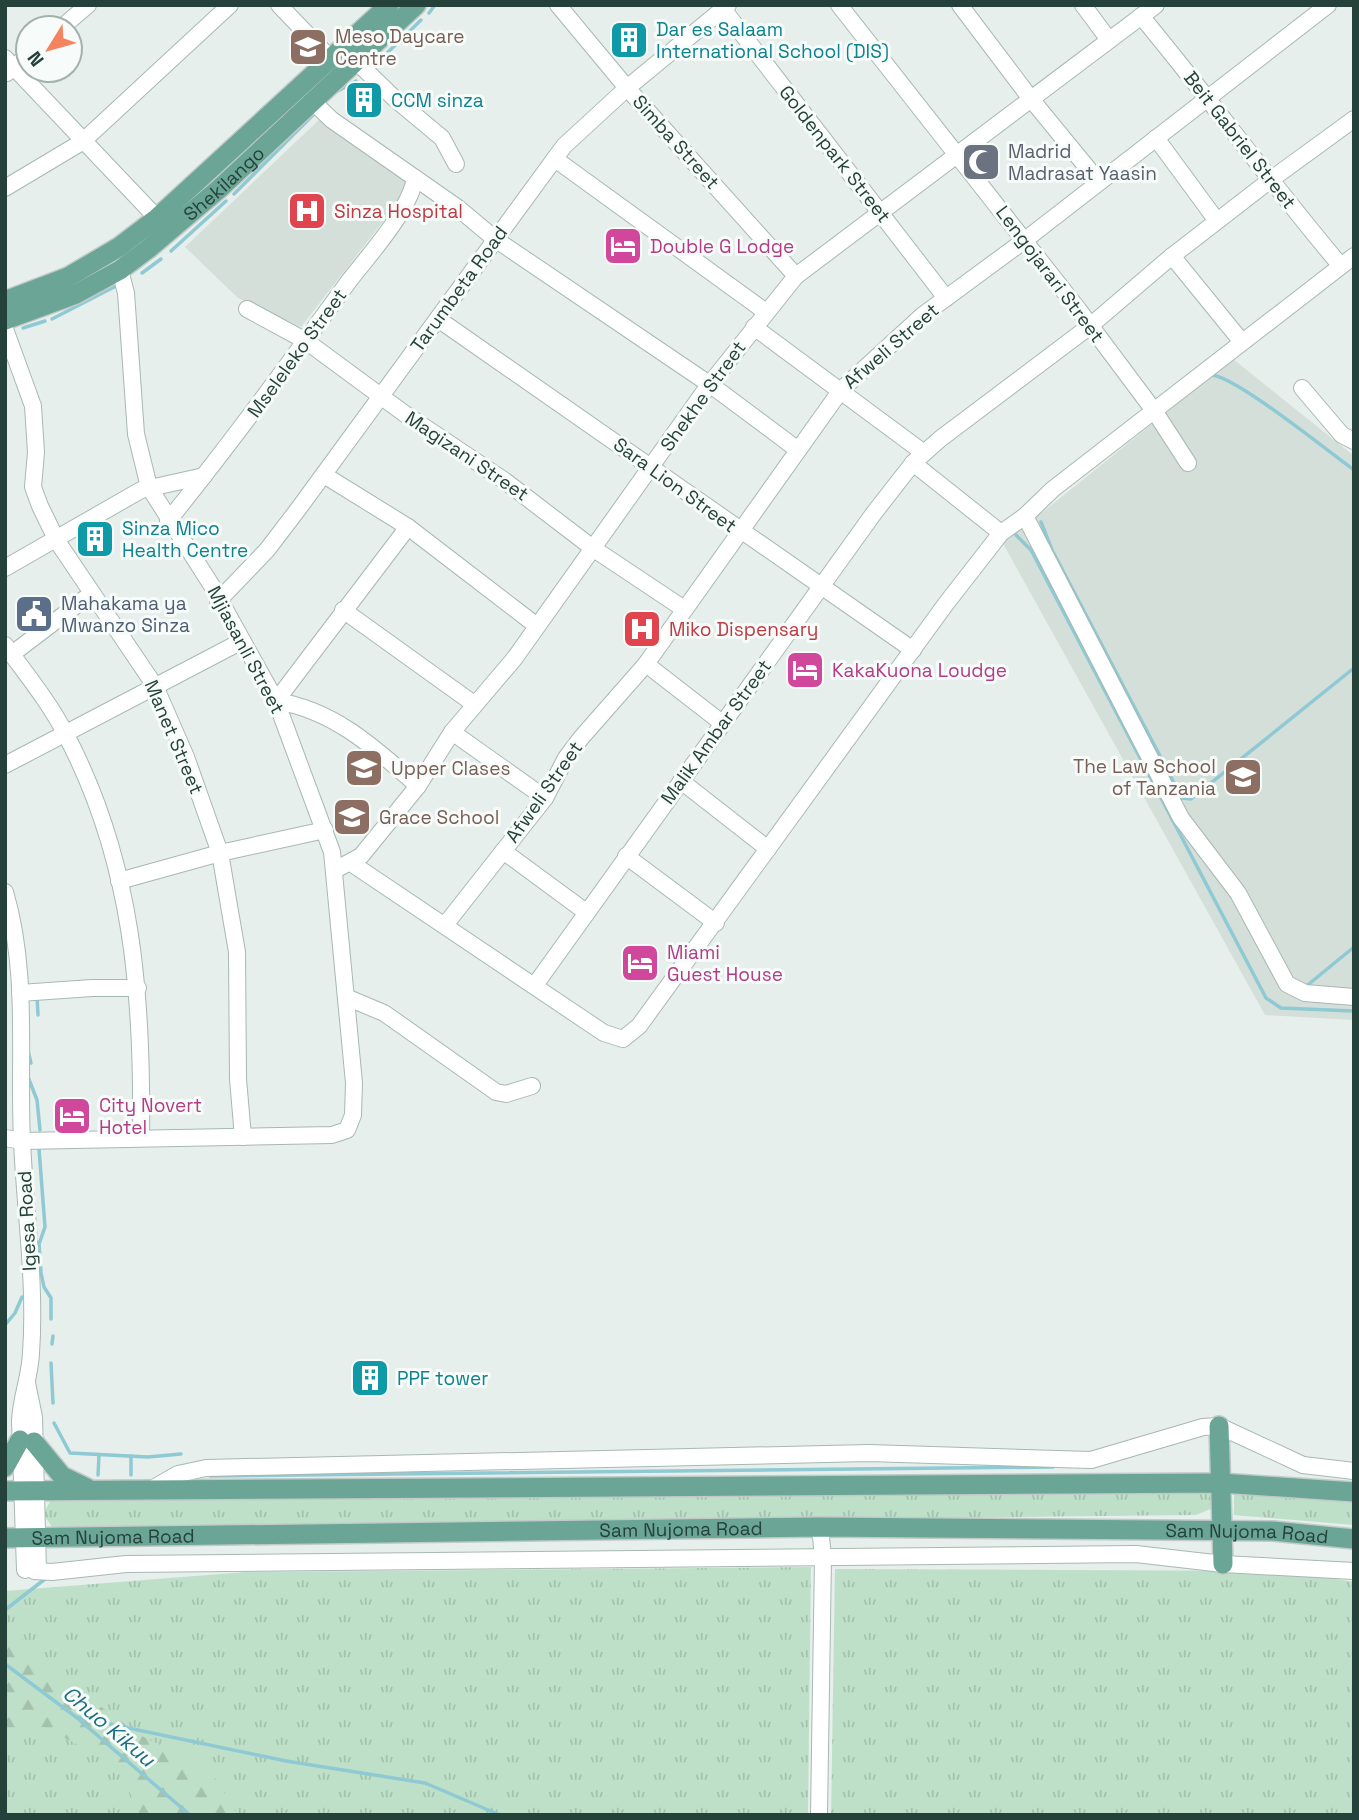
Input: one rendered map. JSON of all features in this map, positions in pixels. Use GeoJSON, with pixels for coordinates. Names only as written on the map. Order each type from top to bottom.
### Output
{"type":"FeatureCollection","features":[{"type":"Feature","properties":{"kind":"main road","name":"Shekilango"},"geometry":{"type":"LineString","coordinates":[[5,301],[68,278],[119,247],[157,218],[389,5]]}},
{"type":"Feature","properties":{"kind":"main road","name":"Shekilango"},"geometry":{"type":"LineString","coordinates":[[5,320],[76,294],[120,270],[176,227],[416,5]]}},
{"type":"Feature","properties":{"kind":"main road"},"geometry":{"type":"LineString","coordinates":[[1219,1426],[1223,1564]]}},
{"type":"Feature","properties":{"kind":"main road"},"geometry":{"type":"LineString","coordinates":[[5,1467],[27,1441],[61,1476],[97,1491]]}},
{"type":"Feature","properties":{"kind":"main road"},"geometry":{"type":"LineString","coordinates":[[20,1490],[1221,1483],[1354,1492]]}},
{"type":"Feature","properties":{"kind":"main road","name":"Sam Nujoma Road"},"geometry":{"type":"LineString","coordinates":[[22,1538],[820,1527],[1273,1531],[1354,1539]]}},
{"type":"Feature","properties":{"kind":"street"},"geometry":{"type":"LineString","coordinates":[[5,188],[82,142],[230,5]]}},
{"type":"Feature","properties":{"kind":"street"},"geometry":{"type":"LineString","coordinates":[[279,5],[331,59]]}},
{"type":"Feature","properties":{"kind":"street","name":"Simba Street"},"geometry":{"type":"LineString","coordinates":[[558,5],[627,88],[796,276]]}},
{"type":"Feature","properties":{"kind":"street","name":"Lengojarari Street"},"geometry":{"type":"LineString","coordinates":[[839,5],[1026,240],[1155,411],[1188,463]]}},
{"type":"Feature","properties":{"kind":"street"},"geometry":{"type":"LineString","coordinates":[[960,5],[1031,99],[1099,182]]}},
{"type":"Feature","properties":{"kind":"street"},"geometry":{"type":"LineString","coordinates":[[1083,5],[1109,40]]}},
{"type":"Feature","properties":{"kind":"street","name":"Shekhe Street"},"geometry":{"type":"LineString","coordinates":[[335,870],[351,863],[374,842],[418,786],[452,732],[514,659],[709,385],[796,276],[1156,5]]}},
{"type":"Feature","properties":{"kind":"street","name":"Afweli Street"},"geometry":{"type":"LineString","coordinates":[[445,925],[545,798],[566,758],[581,738],[646,664],[841,390],[890,343],[946,298],[1026,240],[1328,5]]}},
{"type":"Feature","properties":{"kind":"street","name":"Tarumbeta Road"},"geometry":{"type":"LineString","coordinates":[[219,601],[267,550],[564,146],[627,88],[726,7]]}},
{"type":"Feature","properties":{"kind":"street","name":"Goldenpark Street"},"geometry":{"type":"LineString","coordinates":[[726,7],[946,298]]}},
{"type":"Feature","properties":{"kind":"street","name":"Beit Gabriel Street"},"geometry":{"type":"LineString","coordinates":[[1142,16],[1209,97],[1269,181],[1347,261]]}},
{"type":"Feature","properties":{"kind":"street"},"geometry":{"type":"LineString","coordinates":[[356,61],[394,98],[442,138],[456,164]]}},
{"type":"Feature","properties":{"kind":"street"},"geometry":{"type":"LineString","coordinates":[[8,67],[157,218]]}},
{"type":"Feature","properties":{"kind":"street"},"geometry":{"type":"LineString","coordinates":[[312,101],[332,120],[495,239],[709,385],[798,450]]}},
{"type":"Feature","properties":{"kind":"street","name":"Malik Ambar Street"},"geometry":{"type":"LineString","coordinates":[[535,985],[722,723],[919,458],[1090,326],[1172,256],[1354,119]]}},
{"type":"Feature","properties":{"kind":"street"},"geometry":{"type":"LineString","coordinates":[[1156,138],[1217,221]]}},
{"type":"Feature","properties":{"kind":"street"},"geometry":{"type":"LineString","coordinates":[[555,159],[766,312]]}},
{"type":"Feature","properties":{"kind":"street","name":"Mseleleko Street"},"geometry":{"type":"LineString","coordinates":[[168,521],[207,475],[306,341],[410,194],[415,178]]}},
{"type":"Feature","properties":{"kind":"street"},"geometry":{"type":"LineString","coordinates":[[1172,256],[1242,342]]}},
{"type":"Feature","properties":{"kind":"street"},"geometry":{"type":"LineString","coordinates":[[351,863],[604,1033],[623,1039],[639,1026],[716,923],[1001,533],[1025,516],[1053,489],[1347,261]]}},
{"type":"Feature","properties":{"kind":"street","name":"Mjiasanli Street"},"geometry":{"type":"LineString","coordinates":[[120,270],[126,293],[136,433],[149,487],[276,701],[325,830],[335,870],[354,1083],[351,1125],[342,1134],[243,1137]]}},
{"type":"Feature","properties":{"kind":"street","name":"Magizani Street"},"geometry":{"type":"LineString","coordinates":[[247,309],[306,341],[380,396],[505,481],[594,549],[684,609]]}},
{"type":"Feature","properties":{"kind":"street","name":"Sara Lion Street"},"geometry":{"type":"LineString","coordinates":[[438,319],[913,650]]}},
{"type":"Feature","properties":{"kind":"street"},"geometry":{"type":"LineString","coordinates":[[754,327],[841,390],[1001,533]]}},
{"type":"Feature","properties":{"kind":"street","name":"Manet Street"},"geometry":{"type":"LineString","coordinates":[[5,329],[33,406],[36,452],[33,487],[57,541],[155,685],[186,757],[220,853],[237,952],[238,1079],[243,1137]]}},
{"type":"Feature","properties":{"kind":"street"},"geometry":{"type":"LineString","coordinates":[[1303,388],[1342,435],[1354,441]]}},
{"type":"Feature","properties":{"kind":"street"},"geometry":{"type":"LineString","coordinates":[[324,474],[408,527],[537,626]]}},
{"type":"Feature","properties":{"kind":"street"},"geometry":{"type":"LineString","coordinates":[[5,568],[149,487],[180,483],[207,475]]}},
{"type":"Feature","properties":{"kind":"street"},"geometry":{"type":"LineString","coordinates":[[1025,516],[1181,818],[1238,893],[1287,984],[1305,993],[1354,997]]}},
{"type":"Feature","properties":{"kind":"street"},"geometry":{"type":"LineString","coordinates":[[408,527],[276,701],[300,705],[333,718],[418,786]]}},
{"type":"Feature","properties":{"kind":"street"},"geometry":{"type":"LineString","coordinates":[[92,594],[9,650],[65,732],[100,811],[119,881],[134,943],[138,988],[141,1138]]}},
{"type":"Feature","properties":{"kind":"street"},"geometry":{"type":"LineString","coordinates":[[343,610],[474,704]]}},
{"type":"Feature","properties":{"kind":"street"},"geometry":{"type":"LineString","coordinates":[[5,765],[242,641]]}},
{"type":"Feature","properties":{"kind":"street"},"geometry":{"type":"LineString","coordinates":[[646,664],[722,723]]}},
{"type":"Feature","properties":{"kind":"street"},"geometry":{"type":"LineString","coordinates":[[452,732],[545,798]]}},
{"type":"Feature","properties":{"kind":"street"},"geometry":{"type":"LineString","coordinates":[[681,780],[768,849]]}},
{"type":"Feature","properties":{"kind":"street"},"geometry":{"type":"LineString","coordinates":[[119,881],[220,853],[325,830]]}},
{"type":"Feature","properties":{"kind":"street"},"geometry":{"type":"LineString","coordinates":[[503,851],[586,912]]}},
{"type":"Feature","properties":{"kind":"street"},"geometry":{"type":"LineString","coordinates":[[626,856],[716,923]]}},
{"type":"Feature","properties":{"kind":"street","name":"Igesa Road"},"geometry":{"type":"LineString","coordinates":[[5,892],[17,946],[20,993],[13,1140],[29,1237],[31,1353],[24,1390],[34,1417],[27,1441],[20,1490],[22,1538],[32,1571],[126,1564],[823,1557]]}},
{"type":"Feature","properties":{"kind":"street"},"geometry":{"type":"LineString","coordinates":[[20,993],[138,988]]}},
{"type":"Feature","properties":{"kind":"street"},"geometry":{"type":"LineString","coordinates":[[346,997],[384,1013],[496,1092],[516,1092],[532,1086]]}},
{"type":"Feature","properties":{"kind":"street"},"geometry":{"type":"LineString","coordinates":[[13,1140],[243,1137]]}},
{"type":"Feature","properties":{"kind":"street"},"geometry":{"type":"LineString","coordinates":[[5,1412],[24,1390]]}},
{"type":"Feature","properties":{"kind":"street"},"geometry":{"type":"LineString","coordinates":[[152,1489],[178,1474],[206,1468],[869,1453],[1091,1460],[1203,1427],[1219,1426],[1288,1460],[1354,1471]]}},
{"type":"Feature","properties":{"kind":"street"},"geometry":{"type":"LineString","coordinates":[[819,1815],[823,1557],[820,1527]]}},
{"type":"Feature","properties":{"kind":"street"},"geometry":{"type":"LineString","coordinates":[[823,1557],[1136,1554],[1223,1564],[1354,1572]]}},
{"type":"Feature","properties":{"kind":"shaded area","name":"Sinza Hospital"},"geometry":{"type":"Polygon","coordinates":[[[321,118],[409,182],[405,193],[301,327],[238,298],[185,247],[321,118]]]}},
{"type":"Feature","properties":{"kind":"shaded area","name":"The Law School of Tanzania"},"geometry":{"type":"Polygon","coordinates":[[[1233,359],[1354,456],[1354,1020],[1265,1015],[1001,540],[1044,511],[1233,359]]]}},
{"type":"Feature","properties":{"kind":"green space"},"geometry":{"type":"Polygon","coordinates":[[[1213,1490],[1213,1508],[1196,1515],[53,1528],[43,1514],[51,1500],[1213,1490]]]}},
{"type":"Feature","properties":{"kind":"green space"},"geometry":{"type":"Polygon","coordinates":[[[1234,1492],[1354,1503],[1354,1525],[1234,1515],[1234,1492]]]}},
{"type":"Feature","properties":{"kind":"green space"},"geometry":{"type":"Polygon","coordinates":[[[811,1567],[808,1815],[5,1815],[5,1591],[246,1572],[811,1567]]]}},
{"type":"Feature","properties":{"kind":"green space"},"geometry":{"type":"Polygon","coordinates":[[[835,1569],[1289,1571],[1354,1582],[1354,1815],[831,1815],[835,1569]]]}},
{"type":"Feature","properties":{"kind":"green space"},"geometry":{"type":"Polygon","coordinates":[[[5,1621],[54,1672],[138,1734],[210,1770],[238,1815],[140,1815],[118,1767],[45,1727],[5,1728],[5,1621]]]}},
{"type":"Feature","properties":{"kind":"waterway"},"geometry":{"type":"LineString","coordinates":[[429,13],[435,5]]}},
{"type":"Feature","properties":{"kind":"waterway"},"geometry":{"type":"LineString","coordinates":[[384,56],[421,20]]}},
{"type":"Feature","properties":{"kind":"waterway"},"geometry":{"type":"LineString","coordinates":[[336,92],[356,81]]}},
{"type":"Feature","properties":{"kind":"waterway"},"geometry":{"type":"LineString","coordinates":[[234,194],[317,111]]}},
{"type":"Feature","properties":{"kind":"waterway"},"geometry":{"type":"LineString","coordinates":[[171,251],[226,201]]}},
{"type":"Feature","properties":{"kind":"waterway"},"geometry":{"type":"LineString","coordinates":[[142,273],[161,259]]}},
{"type":"Feature","properties":{"kind":"waterway"},"geometry":{"type":"LineString","coordinates":[[52,319],[118,285]]}},
{"type":"Feature","properties":{"kind":"waterway"},"geometry":{"type":"LineString","coordinates":[[23,328],[45,321]]}},
{"type":"Feature","properties":{"kind":"waterway"},"geometry":{"type":"LineString","coordinates":[[1211,375],[1223,378],[1260,400],[1354,470]]}},
{"type":"Feature","properties":{"kind":"waterway"},"geometry":{"type":"LineString","coordinates":[[1041,522],[1052,550],[1182,798],[1191,799],[1354,668]]}},
{"type":"Feature","properties":{"kind":"waterway"},"geometry":{"type":"LineString","coordinates":[[1016,535],[1031,550],[1266,998],[1281,1008],[1354,1011]]}},
{"type":"Feature","properties":{"kind":"waterway"},"geometry":{"type":"LineString","coordinates":[[1304,988],[1354,947]]}},
{"type":"Feature","properties":{"kind":"waterway"},"geometry":{"type":"LineString","coordinates":[[37,996],[38,1015]]}},
{"type":"Feature","properties":{"kind":"waterway"},"geometry":{"type":"LineString","coordinates":[[28,1051],[31,1063]]}},
{"type":"Feature","properties":{"kind":"waterway"},"geometry":{"type":"LineString","coordinates":[[28,1077],[37,1100],[40,1130]]}},
{"type":"Feature","properties":{"kind":"waterway"},"geometry":{"type":"LineString","coordinates":[[39,1149],[45,1227],[39,1244],[41,1273],[44,1287],[51,1298],[51,1319]]}},
{"type":"Feature","properties":{"kind":"waterway"},"geometry":{"type":"LineString","coordinates":[[5,1325],[15,1313],[22,1297]]}},
{"type":"Feature","properties":{"kind":"waterway"},"geometry":{"type":"LineString","coordinates":[[52,1344],[53,1336]]}},
{"type":"Feature","properties":{"kind":"waterway"},"geometry":{"type":"LineString","coordinates":[[51,1363],[53,1403]]}},
{"type":"Feature","properties":{"kind":"waterway"},"geometry":{"type":"LineString","coordinates":[[54,1423],[70,1453],[148,1457],[181,1454]]}},
{"type":"Feature","properties":{"kind":"waterway"},"geometry":{"type":"LineString","coordinates":[[98,1475],[99,1455]]}},
{"type":"Feature","properties":{"kind":"waterway"},"geometry":{"type":"LineString","coordinates":[[131,1456],[131,1475]]}},
{"type":"Feature","properties":{"kind":"waterway"},"geometry":{"type":"LineString","coordinates":[[210,1476],[1053,1467]]}},
{"type":"Feature","properties":{"kind":"waterway"},"geometry":{"type":"LineString","coordinates":[[5,1610],[45,1579]]}},
{"type":"Feature","properties":{"kind":"waterway","name":"Chuo Kikuu"},"geometry":{"type":"LineString","coordinates":[[5,1664],[76,1717],[190,1815]]}},
{"type":"Feature","properties":{"kind":"waterway"},"geometry":{"type":"LineString","coordinates":[[76,1717],[286,1761],[425,1783],[500,1815]]}},
{"type":"Feature","properties":{"kind":"place","name":"Dar es Salaam International School (DIS)"},"geometry":{"type":"Point","coordinates":[629,40]}},
{"type":"Feature","properties":{"kind":"place","name":"Meso Daycare Centre"},"geometry":{"type":"Point","coordinates":[308,47]}},
{"type":"Feature","properties":{"kind":"place","name":"CCM sinza"},"geometry":{"type":"Point","coordinates":[364,100]}},
{"type":"Feature","properties":{"kind":"place","name":"Madrid Madrasat Yaasin"},"geometry":{"type":"Point","coordinates":[981,162]}},
{"type":"Feature","properties":{"kind":"place","name":"Sinza Hospital"},"geometry":{"type":"Point","coordinates":[307,211]}},
{"type":"Feature","properties":{"kind":"place","name":"Double G Lodge"},"geometry":{"type":"Point","coordinates":[623,246]}},
{"type":"Feature","properties":{"kind":"place","name":"Sinza Mico Health Centre"},"geometry":{"type":"Point","coordinates":[95,539]}},
{"type":"Feature","properties":{"kind":"place","name":"Mahakama ya Mwanzo Sinza"},"geometry":{"type":"Point","coordinates":[34,614]}},
{"type":"Feature","properties":{"kind":"place","name":"Miko Dispensary"},"geometry":{"type":"Point","coordinates":[642,629]}},
{"type":"Feature","properties":{"kind":"place","name":"KakaKuona Loudge"},"geometry":{"type":"Point","coordinates":[805,670]}},
{"type":"Feature","properties":{"kind":"place","name":"Upper Clases"},"geometry":{"type":"Point","coordinates":[364,768]}},
{"type":"Feature","properties":{"kind":"place","name":"The Law School of Tanzania"},"geometry":{"type":"Point","coordinates":[1243,777]}},
{"type":"Feature","properties":{"kind":"place","name":"Grace School"},"geometry":{"type":"Point","coordinates":[352,817]}},
{"type":"Feature","properties":{"kind":"place","name":"Miami Guest House"},"geometry":{"type":"Point","coordinates":[640,963]}},
{"type":"Feature","properties":{"kind":"place","name":"City Novert Hotel"},"geometry":{"type":"Point","coordinates":[72,1116]}},
{"type":"Feature","properties":{"kind":"place","name":"PPF tower"},"geometry":{"type":"Point","coordinates":[370,1378]}}]}
